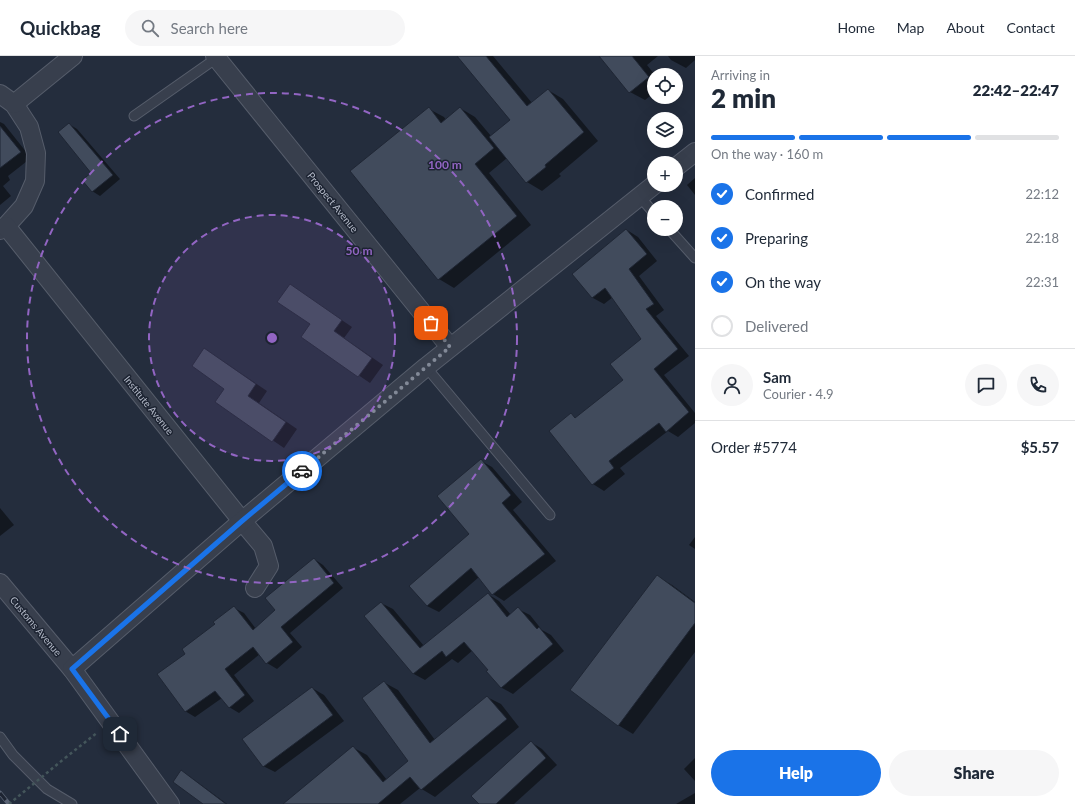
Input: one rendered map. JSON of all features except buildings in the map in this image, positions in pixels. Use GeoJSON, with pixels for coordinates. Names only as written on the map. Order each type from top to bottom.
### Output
{"type":"FeatureCollection","features":[{"type":"Feature","properties":{"kind":"street"},"geometry":{"type":"LineString","coordinates":[[3,228],[24,206],[35,181],[36,160],[36,153],[29,127],[7,99],[73,56]]}},
{"type":"Feature","properties":{"kind":"street","name":"Prospect Avenue"},"geometry":{"type":"LineString","coordinates":[[217,57],[450,347]]}},
{"type":"Feature","properties":{"kind":"street"},"geometry":{"type":"LineString","coordinates":[[683,161],[695,152]]}},
{"type":"Feature","properties":{"kind":"street"},"geometry":{"type":"LineString","coordinates":[[72,669],[242,521],[450,347],[647,190]]}},
{"type":"Feature","properties":{"kind":"street","name":"Institute Avenue"},"geometry":{"type":"LineString","coordinates":[[3,228],[263,546],[269,566],[255,588]]}},
{"type":"Feature","properties":{"kind":"street","name":"Customs Avenue"},"geometry":{"type":"LineString","coordinates":[[0,583],[72,669],[170,804]]}},
{"type":"Feature","properties":{"kind":"lane"},"geometry":{"type":"LineString","coordinates":[[134,116],[217,57]]}},
{"type":"Feature","properties":{"kind":"lane"},"geometry":{"type":"LineString","coordinates":[[639,196],[647,205]]}},
{"type":"Feature","properties":{"kind":"lane"},"geometry":{"type":"LineString","coordinates":[[675,236],[695,258]]}},
{"type":"Feature","properties":{"kind":"lane"},"geometry":{"type":"LineString","coordinates":[[426,367],[550,515]]}},
{"type":"Feature","properties":{"kind":"lane"},"geometry":{"type":"LineString","coordinates":[[0,737],[13,755],[47,789],[72,804]]}},
{"type":"Feature","properties":{"kind":"path"},"geometry":{"type":"LineString","coordinates":[[9,804],[111,722]]}},
{"type":"Feature","properties":{"kind":"railway"},"geometry":{"type":"LineString","coordinates":[[0,793],[9,804]]}},
{"type":"Feature","properties":{"kind":"way so far"},"geometry":{"type":"LineString","coordinates":[[302,471],[450,347],[431,323]]}},
{"type":"Feature","properties":{"kind":"route"},"geometry":{"type":"LineString","coordinates":[[120,734],[72,669],[242,521],[302,471]]}}]}
